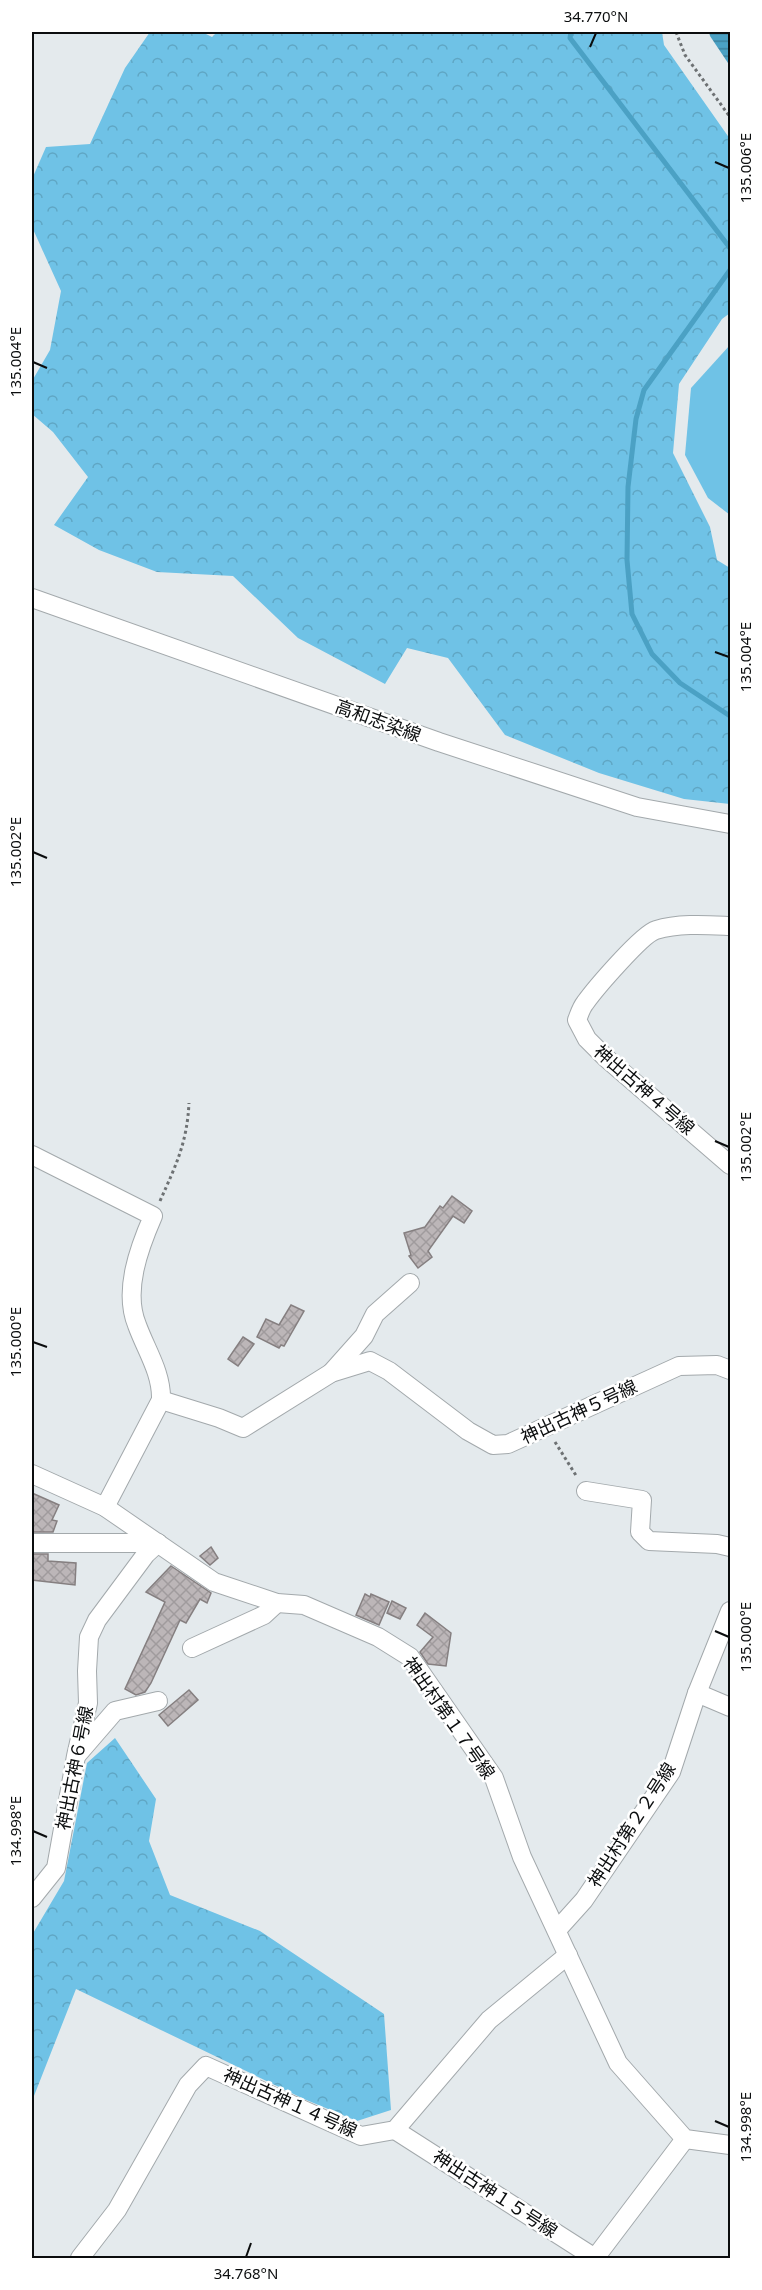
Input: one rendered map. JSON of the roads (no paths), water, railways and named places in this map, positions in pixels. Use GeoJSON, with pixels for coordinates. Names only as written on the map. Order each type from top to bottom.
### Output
{"type":"FeatureCollection","features":[{"type":"Feature","properties":{"kind":"street","name":"高和志染線"},"geometry":{"type":"LineString","coordinates":[[32,598],[439,742],[636,807],[730,824]]}},
{"type":"Feature","properties":{"kind":"street","name":"神出古神４号線"},"geometry":{"type":"LineString","coordinates":[[730,927],[698,924],[655,930],[645,936],[603,981],[584,1005],[577,1020],[587,1039],[606,1058],[730,1165]]}},
{"type":"Feature","properties":{"kind":"street"},"geometry":{"type":"LineString","coordinates":[[32,1155],[153,1216],[134,1274],[131,1303],[135,1322],[162,1383],[161,1400],[105,1507]]}},
{"type":"Feature","properties":{"kind":"street"},"geometry":{"type":"LineString","coordinates":[[331,1373],[364,1336],[375,1314],[410,1283]]}},
{"type":"Feature","properties":{"kind":"street","name":"神出古神５号線"},"geometry":{"type":"LineString","coordinates":[[161,1400],[243,1428],[331,1373],[370,1361],[389,1371],[468,1431],[493,1445],[508,1444],[679,1366],[717,1365],[730,1370]]}},
{"type":"Feature","properties":{"kind":"street","name":"神出村第１７号線"},"geometry":{"type":"LineString","coordinates":[[32,1474],[105,1507],[214,1582],[277,1603],[304,1605],[378,1637],[410,1658],[494,1778],[522,1857],[618,2063],[685,2139]]}},
{"type":"Feature","properties":{"kind":"street"},"geometry":{"type":"LineString","coordinates":[[586,1491],[642,1500],[640,1532],[649,1541],[717,1544],[730,1547]]}},
{"type":"Feature","properties":{"kind":"street"},"geometry":{"type":"LineString","coordinates":[[32,1543],[158,1543]]}},
{"type":"Feature","properties":{"kind":"street","name":"神出古神６号線"},"geometry":{"type":"LineString","coordinates":[[32,1898],[56,1868],[88,1703],[87,1671],[90,1637],[97,1620],[146,1554],[158,1543]]}},
{"type":"Feature","properties":{"kind":"street"},"geometry":{"type":"LineString","coordinates":[[192,1647],[264,1615],[277,1603]]}},
{"type":"Feature","properties":{"kind":"street","name":"神出村第２２号線"},"geometry":{"type":"LineString","coordinates":[[557,1930],[584,1900],[671,1772],[697,1693],[730,1611]]}},
{"type":"Feature","properties":{"kind":"street"},"geometry":{"type":"LineString","coordinates":[[697,1693],[730,1707]]}},
{"type":"Feature","properties":{"kind":"street"},"geometry":{"type":"LineString","coordinates":[[76,1756],[115,1712],[158,1701]]}},
{"type":"Feature","properties":{"kind":"street"},"geometry":{"type":"LineString","coordinates":[[395,2130],[489,2020],[568,1955]]}},
{"type":"Feature","properties":{"kind":"street","name":"神出古神１４号線"},"geometry":{"type":"LineString","coordinates":[[80,2259],[117,2210],[188,2085],[206,2066],[361,2136],[395,2130]]}},
{"type":"Feature","properties":{"kind":"street","name":"神出古神１５号線"},"geometry":{"type":"LineString","coordinates":[[395,2130],[596,2259]]}},
{"type":"Feature","properties":{"kind":"street"},"geometry":{"type":"LineString","coordinates":[[596,2259],[685,2139],[730,2145]]}},
{"type":"Feature","properties":{"kind":"waterway"},"geometry":{"type":"LineString","coordinates":[[571,32],[570,38],[730,248]]}},
{"type":"Feature","properties":{"kind":"waterway"},"geometry":{"type":"LineString","coordinates":[[730,270],[644,390],[636,419],[628,487],[627,560],[632,614],[652,654],[680,683],[730,716]]}}]}
